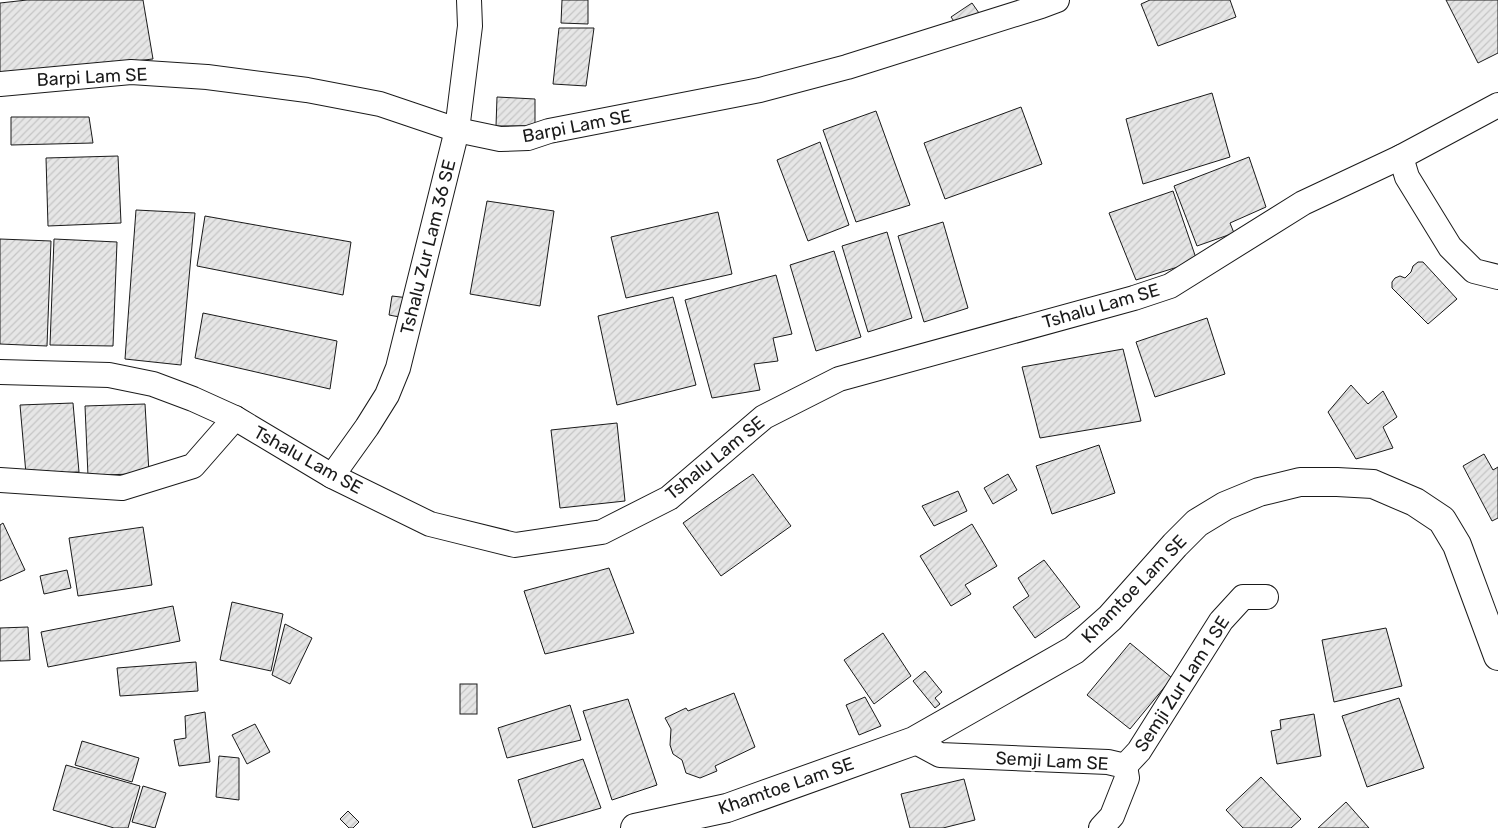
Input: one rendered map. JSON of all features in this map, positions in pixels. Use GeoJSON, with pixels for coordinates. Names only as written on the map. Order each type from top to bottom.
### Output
{"type":"FeatureCollection","features":[{"type":"Feature","properties":{"kind":"main road","name":"Khamtoe Lam SE"},"geometry":{"type":"LineString","coordinates":[[636,828],[727,808],[914,741],[1074,650],[1110,618],[1175,545],[1197,524],[1225,506],[1260,492],[1300,482],[1373,484],[1415,502],[1442,520],[1457,545],[1498,656]]}},
{"type":"Feature","properties":{"kind":"street","name":"Tshalu Zur Lam 36 SE"},"geometry":{"type":"LineString","coordinates":[[332,476],[367,428],[387,395],[398,368],[456,130],[470,26],[469,0]]}},
{"type":"Feature","properties":{"kind":"street","name":"Barpi Lam SE"},"geometry":{"type":"LineString","coordinates":[[0,84],[131,72],[207,76],[307,90],[380,104],[456,130],[500,139],[528,138],[549,131],[760,90],[847,67],[1057,0]]}},
{"type":"Feature","properties":{"kind":"street","name":"Tshalu Lam SE"},"geometry":{"type":"LineString","coordinates":[[0,372],[109,376],[153,384],[235,418],[332,476],[430,524],[515,545],[602,532],[669,498],[764,417],[839,379],[1134,298],[1170,286],[1303,204],[1401,157],[1498,105]]}},
{"type":"Feature","properties":{"kind":"street"},"geometry":{"type":"LineString","coordinates":[[1401,157],[1407,178],[1450,247],[1474,271],[1498,277]]}},
{"type":"Feature","properties":{"kind":"street"},"geometry":{"type":"LineString","coordinates":[[0,480],[122,488],[193,466],[235,418]]}},
{"type":"Feature","properties":{"kind":"street","name":"Semji Zur Lam 1 SE"},"geometry":{"type":"LineString","coordinates":[[1125,766],[1140,751],[1221,621],[1243,597],[1266,597]]}},
{"type":"Feature","properties":{"kind":"street","name":"Semji Lam SE"},"geometry":{"type":"LineString","coordinates":[[914,741],[940,755],[1108,762],[1125,766],[1127,778],[1112,816],[1101,828]]}},
{"type":"Feature","properties":{"kind":"building"},"geometry":{"type":"Polygon","coordinates":[[[27,0],[143,0],[153,59],[0,76],[0,3],[27,0]]]}},
{"type":"Feature","properties":{"kind":"building"},"geometry":{"type":"Polygon","coordinates":[[[562,0],[588,0],[588,24],[561,23],[562,0]]]}},
{"type":"Feature","properties":{"kind":"building"},"geometry":{"type":"Polygon","coordinates":[[[1150,0],[1230,0],[1236,17],[1158,46],[1141,4],[1150,0]]]}},
{"type":"Feature","properties":{"kind":"building"},"geometry":{"type":"Polygon","coordinates":[[[1446,0],[1498,0],[1498,53],[1478,63],[1446,0]]]}},
{"type":"Feature","properties":{"kind":"building"},"geometry":{"type":"Polygon","coordinates":[[[972,3],[979,13],[958,27],[951,17],[972,3]]]}},
{"type":"Feature","properties":{"kind":"building"},"geometry":{"type":"Polygon","coordinates":[[[559,28],[594,28],[586,86],[553,84],[559,28]]]}},
{"type":"Feature","properties":{"kind":"building"},"geometry":{"type":"Polygon","coordinates":[[[1212,93],[1230,157],[1143,184],[1126,119],[1212,93]]]}},
{"type":"Feature","properties":{"kind":"building"},"geometry":{"type":"Polygon","coordinates":[[[497,97],[535,99],[535,126],[496,126],[497,97]]]}},
{"type":"Feature","properties":{"kind":"building"},"geometry":{"type":"Polygon","coordinates":[[[1021,107],[1042,164],[945,199],[924,143],[1021,107]]]}},
{"type":"Feature","properties":{"kind":"building"},"geometry":{"type":"Polygon","coordinates":[[[876,111],[910,205],[856,222],[823,130],[876,111]]]}},
{"type":"Feature","properties":{"kind":"building"},"geometry":{"type":"Polygon","coordinates":[[[11,117],[89,117],[93,143],[11,145],[11,117]]]}},
{"type":"Feature","properties":{"kind":"building"},"geometry":{"type":"Polygon","coordinates":[[[820,142],[849,225],[808,241],[777,160],[820,142]]]}},
{"type":"Feature","properties":{"kind":"building"},"geometry":{"type":"Polygon","coordinates":[[[118,156],[121,223],[48,226],[46,158],[118,156]]]}},
{"type":"Feature","properties":{"kind":"building"},"geometry":{"type":"Polygon","coordinates":[[[1249,157],[1266,207],[1230,223],[1234,233],[1197,246],[1174,186],[1249,157]]]}},
{"type":"Feature","properties":{"kind":"building"},"geometry":{"type":"Polygon","coordinates":[[[1173,191],[1197,261],[1136,280],[1109,213],[1173,191]]]}},
{"type":"Feature","properties":{"kind":"building"},"geometry":{"type":"Polygon","coordinates":[[[487,201],[554,211],[540,306],[470,294],[487,201]]]}},
{"type":"Feature","properties":{"kind":"building"},"geometry":{"type":"Polygon","coordinates":[[[136,210],[195,213],[181,365],[125,359],[136,210]]]}},
{"type":"Feature","properties":{"kind":"building"},"geometry":{"type":"Polygon","coordinates":[[[718,212],[732,274],[626,298],[611,237],[718,212]]]}},
{"type":"Feature","properties":{"kind":"building"},"geometry":{"type":"Polygon","coordinates":[[[205,216],[351,242],[343,295],[197,266],[205,216]]]}},
{"type":"Feature","properties":{"kind":"building"},"geometry":{"type":"Polygon","coordinates":[[[943,222],[968,308],[924,322],[898,236],[943,222]]]}},
{"type":"Feature","properties":{"kind":"building"},"geometry":{"type":"Polygon","coordinates":[[[887,232],[912,318],[868,332],[842,246],[887,232]]]}},
{"type":"Feature","properties":{"kind":"building"},"geometry":{"type":"Polygon","coordinates":[[[0,239],[51,241],[47,346],[0,344],[0,239]]]}},
{"type":"Feature","properties":{"kind":"building"},"geometry":{"type":"Polygon","coordinates":[[[54,239],[117,242],[113,346],[50,345],[54,239]]]}},
{"type":"Feature","properties":{"kind":"building"},"geometry":{"type":"Polygon","coordinates":[[[834,251],[861,337],[816,351],[790,265],[834,251]]]}},
{"type":"Feature","properties":{"kind":"building"},"geometry":{"type":"Polygon","coordinates":[[[1418,262],[1423,262],[1457,299],[1428,324],[1392,288],[1392,282],[1395,278],[1400,276],[1405,278],[1418,262]]]}},
{"type":"Feature","properties":{"kind":"building"},"geometry":{"type":"Polygon","coordinates":[[[776,275],[792,334],[773,338],[778,361],[754,364],[760,390],[712,398],[685,300],[776,275]]]}},
{"type":"Feature","properties":{"kind":"building"},"geometry":{"type":"Polygon","coordinates":[[[392,296],[409,298],[405,318],[389,315],[392,296]]]}},
{"type":"Feature","properties":{"kind":"building"},"geometry":{"type":"Polygon","coordinates":[[[673,297],[696,385],[617,405],[598,316],[673,297]]]}},
{"type":"Feature","properties":{"kind":"building"},"geometry":{"type":"Polygon","coordinates":[[[203,313],[337,341],[330,389],[195,358],[203,313]]]}},
{"type":"Feature","properties":{"kind":"building"},"geometry":{"type":"Polygon","coordinates":[[[1207,318],[1225,374],[1155,397],[1136,342],[1207,318]]]}},
{"type":"Feature","properties":{"kind":"building"},"geometry":{"type":"Polygon","coordinates":[[[1123,349],[1141,421],[1040,438],[1022,367],[1123,349]]]}},
{"type":"Feature","properties":{"kind":"building"},"geometry":{"type":"Polygon","coordinates":[[[1351,385],[1368,404],[1383,391],[1397,417],[1383,427],[1393,448],[1356,459],[1328,412],[1351,385]]]}},
{"type":"Feature","properties":{"kind":"building"},"geometry":{"type":"Polygon","coordinates":[[[73,403],[79,472],[26,474],[20,405],[73,403]]]}},
{"type":"Feature","properties":{"kind":"building"},"geometry":{"type":"Polygon","coordinates":[[[145,404],[149,473],[88,476],[85,406],[145,404]]]}},
{"type":"Feature","properties":{"kind":"building"},"geometry":{"type":"Polygon","coordinates":[[[617,423],[625,501],[560,508],[551,430],[617,423]]]}},
{"type":"Feature","properties":{"kind":"building"},"geometry":{"type":"Polygon","coordinates":[[[1099,445],[1115,493],[1052,514],[1036,466],[1099,445]]]}},
{"type":"Feature","properties":{"kind":"building"},"geometry":{"type":"Polygon","coordinates":[[[1484,454],[1493,470],[1498,467],[1498,518],[1492,521],[1463,466],[1484,454]]]}},
{"type":"Feature","properties":{"kind":"building"},"geometry":{"type":"Polygon","coordinates":[[[753,474],[791,526],[721,576],[683,523],[753,474]]]}},
{"type":"Feature","properties":{"kind":"building"},"geometry":{"type":"Polygon","coordinates":[[[1008,474],[1017,490],[993,504],[984,488],[1008,474]]]}},
{"type":"Feature","properties":{"kind":"building"},"geometry":{"type":"Polygon","coordinates":[[[958,491],[967,511],[934,526],[922,506],[958,491]]]}},
{"type":"Feature","properties":{"kind":"building"},"geometry":{"type":"Polygon","coordinates":[[[3,523],[25,570],[0,581],[0,525],[3,523]]]}},
{"type":"Feature","properties":{"kind":"building"},"geometry":{"type":"Polygon","coordinates":[[[972,524],[997,566],[965,585],[971,594],[951,606],[920,556],[972,524]]]}},
{"type":"Feature","properties":{"kind":"building"},"geometry":{"type":"Polygon","coordinates":[[[143,527],[152,585],[78,596],[69,538],[143,527]]]}},
{"type":"Feature","properties":{"kind":"building"},"geometry":{"type":"Polygon","coordinates":[[[1044,560],[1080,607],[1035,638],[1013,607],[1029,596],[1018,578],[1044,560]]]}},
{"type":"Feature","properties":{"kind":"building"},"geometry":{"type":"Polygon","coordinates":[[[609,568],[634,633],[545,654],[524,591],[609,568]]]}},
{"type":"Feature","properties":{"kind":"building"},"geometry":{"type":"Polygon","coordinates":[[[67,570],[71,588],[44,594],[40,576],[67,570]]]}},
{"type":"Feature","properties":{"kind":"building"},"geometry":{"type":"Polygon","coordinates":[[[232,602],[283,614],[271,671],[220,660],[232,602]]]}},
{"type":"Feature","properties":{"kind":"building"},"geometry":{"type":"Polygon","coordinates":[[[173,606],[180,641],[48,667],[41,632],[173,606]]]}},
{"type":"Feature","properties":{"kind":"building"},"geometry":{"type":"Polygon","coordinates":[[[285,624],[312,638],[290,684],[272,675],[285,624]]]}},
{"type":"Feature","properties":{"kind":"building"},"geometry":{"type":"Polygon","coordinates":[[[28,627],[30,660],[0,661],[0,628],[28,627]]]}},
{"type":"Feature","properties":{"kind":"building"},"geometry":{"type":"Polygon","coordinates":[[[1386,628],[1402,686],[1334,702],[1322,640],[1386,628]]]}},
{"type":"Feature","properties":{"kind":"building"},"geometry":{"type":"Polygon","coordinates":[[[883,633],[911,676],[874,704],[844,660],[883,633]]]}},
{"type":"Feature","properties":{"kind":"building"},"geometry":{"type":"Polygon","coordinates":[[[1130,643],[1172,678],[1130,729],[1087,695],[1130,643]]]}},
{"type":"Feature","properties":{"kind":"building"},"geometry":{"type":"Polygon","coordinates":[[[196,662],[198,691],[120,696],[117,668],[196,662]]]}},
{"type":"Feature","properties":{"kind":"building"},"geometry":{"type":"Polygon","coordinates":[[[925,671],[942,692],[935,698],[940,704],[935,708],[913,681],[925,671]]]}},
{"type":"Feature","properties":{"kind":"building"},"geometry":{"type":"Polygon","coordinates":[[[460,684],[477,684],[477,714],[460,714],[460,684]]]}},
{"type":"Feature","properties":{"kind":"building"},"geometry":{"type":"Polygon","coordinates":[[[734,693],[755,747],[715,766],[717,771],[700,778],[686,773],[682,760],[673,754],[670,745],[671,729],[665,718],[686,708],[688,711],[734,693]]]}},
{"type":"Feature","properties":{"kind":"building"},"geometry":{"type":"Polygon","coordinates":[[[865,697],[881,726],[859,735],[846,705],[865,697]]]}},
{"type":"Feature","properties":{"kind":"building"},"geometry":{"type":"Polygon","coordinates":[[[1399,698],[1424,768],[1367,787],[1342,716],[1399,698]]]}},
{"type":"Feature","properties":{"kind":"building"},"geometry":{"type":"Polygon","coordinates":[[[628,699],[657,785],[612,800],[583,711],[628,699]]]}},
{"type":"Feature","properties":{"kind":"building"},"geometry":{"type":"Polygon","coordinates":[[[570,705],[581,740],[507,758],[498,728],[570,705]]]}},
{"type":"Feature","properties":{"kind":"building"},"geometry":{"type":"Polygon","coordinates":[[[205,712],[210,762],[179,766],[174,740],[186,738],[185,716],[205,712]]]}},
{"type":"Feature","properties":{"kind":"building"},"geometry":{"type":"Polygon","coordinates":[[[1314,714],[1321,756],[1277,764],[1271,731],[1281,729],[1280,720],[1314,714]]]}},
{"type":"Feature","properties":{"kind":"building"},"geometry":{"type":"Polygon","coordinates":[[[255,724],[270,752],[247,764],[232,735],[255,724]]]}},
{"type":"Feature","properties":{"kind":"building"},"geometry":{"type":"Polygon","coordinates":[[[82,741],[139,758],[132,782],[75,765],[82,741]]]}},
{"type":"Feature","properties":{"kind":"building"},"geometry":{"type":"Polygon","coordinates":[[[219,756],[239,758],[239,800],[216,797],[219,756]]]}},
{"type":"Feature","properties":{"kind":"building"},"geometry":{"type":"Polygon","coordinates":[[[583,759],[601,808],[533,828],[518,780],[583,759]]]}},
{"type":"Feature","properties":{"kind":"building"},"geometry":{"type":"Polygon","coordinates":[[[66,765],[140,786],[128,828],[114,828],[53,810],[66,765]]]}},
{"type":"Feature","properties":{"kind":"building"},"geometry":{"type":"Polygon","coordinates":[[[1261,777],[1301,819],[1291,828],[1243,828],[1226,810],[1261,777]]]}},
{"type":"Feature","properties":{"kind":"building"},"geometry":{"type":"Polygon","coordinates":[[[964,779],[975,820],[943,828],[910,828],[901,794],[964,779]]]}},
{"type":"Feature","properties":{"kind":"building"},"geometry":{"type":"Polygon","coordinates":[[[143,786],[166,793],[155,828],[132,822],[143,786]]]}},
{"type":"Feature","properties":{"kind":"building"},"geometry":{"type":"Polygon","coordinates":[[[1346,802],[1369,828],[1318,828],[1346,802]]]}},
{"type":"Feature","properties":{"kind":"building"},"geometry":{"type":"Polygon","coordinates":[[[348,811],[359,822],[353,828],[349,828],[340,819],[348,811]]]}}]}
